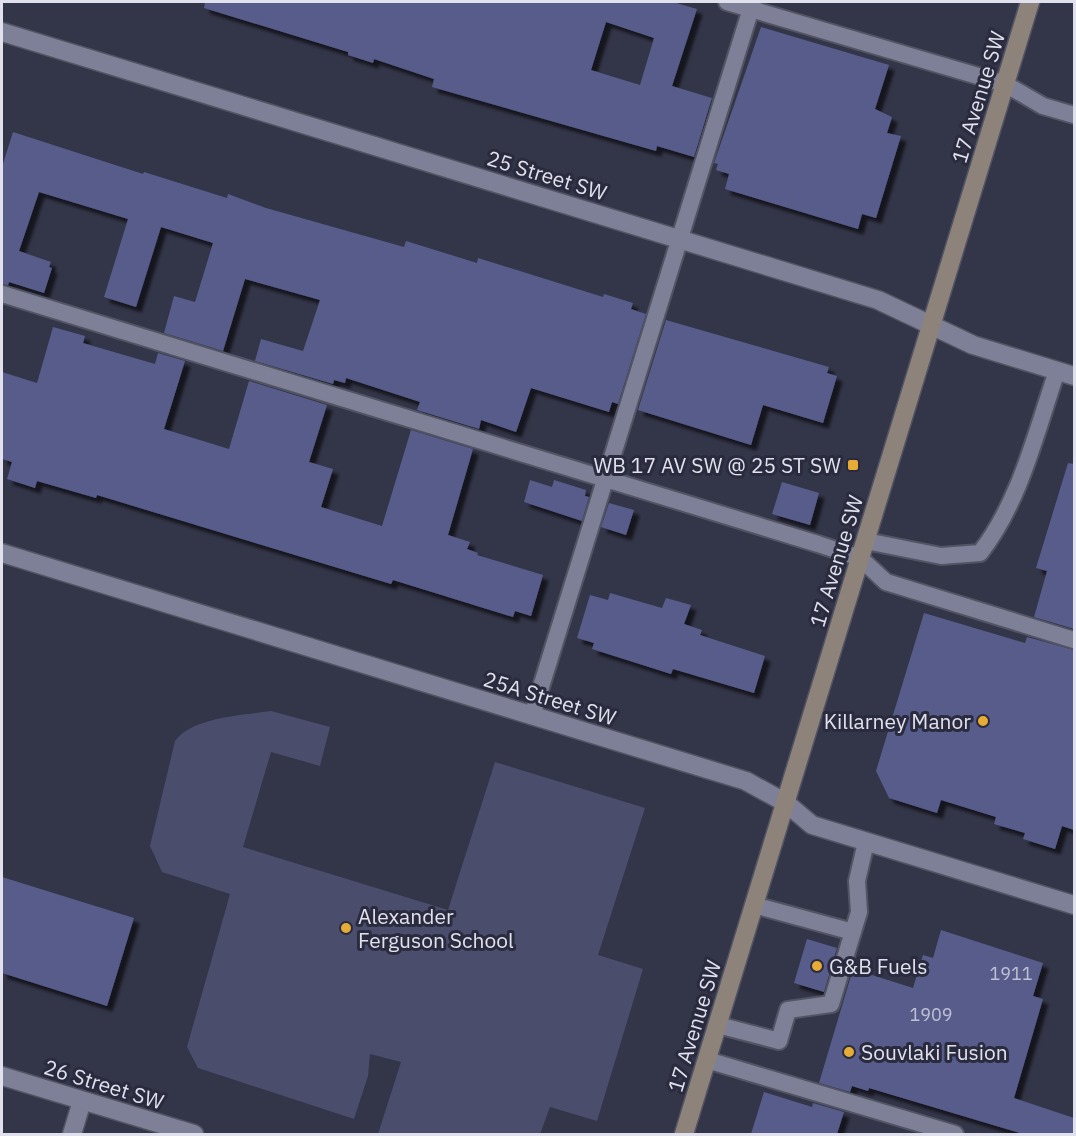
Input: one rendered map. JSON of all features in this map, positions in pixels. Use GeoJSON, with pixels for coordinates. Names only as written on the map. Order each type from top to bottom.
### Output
{"type":"FeatureCollection","features":[{"type":"Feature","properties":{"kind":"main road","name":"17 Avenue SW"},"geometry":{"type":"LineString","coordinates":[[684,1134],[1030,2]]}},
{"type":"Feature","properties":{"kind":"street","name":"25 Street SW"},"geometry":{"type":"LineString","coordinates":[[2,32],[879,300],[973,345],[1074,376]]}},
{"type":"Feature","properties":{"kind":"street","name":"25A Street SW"},"geometry":{"type":"LineString","coordinates":[[2,553],[746,781],[786,803],[812,825],[1074,905]]}},
{"type":"Feature","properties":{"kind":"street","name":"26 Street SW"},"geometry":{"type":"LineString","coordinates":[[2,1076],[194,1134]]}},
{"type":"Feature","properties":{"kind":"street"},"geometry":{"type":"LineString","coordinates":[[72,1134],[82,1101]]}},
{"type":"Feature","properties":{"kind":"lane"},"geometry":{"type":"LineString","coordinates":[[727,2],[752,5],[1005,84],[1043,106],[1074,115]]}},
{"type":"Feature","properties":{"kind":"lane"},"geometry":{"type":"LineString","coordinates":[[532,716],[752,5]]}},
{"type":"Feature","properties":{"kind":"lane"},"geometry":{"type":"LineString","coordinates":[[2,294],[605,481],[863,550],[941,556],[980,553],[999,529],[1038,429],[1056,371]]}},
{"type":"Feature","properties":{"kind":"lane"},"geometry":{"type":"LineString","coordinates":[[863,550],[886,582],[1074,640]]}},
{"type":"Feature","properties":{"kind":"lane"},"geometry":{"type":"LineString","coordinates":[[718,1024],[779,1041],[788,1010],[831,1004],[859,912],[858,881],[866,842]]}},
{"type":"Feature","properties":{"kind":"lane"},"geometry":{"type":"LineString","coordinates":[[754,905],[853,932]]}},
{"type":"Feature","properties":{"kind":"lane"},"geometry":{"type":"LineString","coordinates":[[707,1060],[955,1134]]}},
{"type":"Feature","properties":{"kind":"shaded area"},"geometry":{"type":"Polygon","coordinates":[[[271,711],[330,727],[320,766],[271,752],[243,847],[448,910],[495,762],[645,808],[598,955],[643,969],[597,1121],[550,1107],[540,1134],[378,1134],[401,1062],[370,1054],[368,1076],[354,1119],[198,1068],[187,1047],[230,894],[162,872],[150,846],[175,741],[183,733],[206,722],[271,711]]]}},
{"type":"Feature","properties":{"kind":"building"},"geometry":{"type":"Polygon","coordinates":[[[205,2],[673,2],[697,9],[672,86],[712,98],[694,157],[657,146],[656,151],[432,87],[434,79],[374,59],[373,63],[348,55],[348,52],[204,8],[205,2]],[[606,22],[591,70],[640,85],[654,38],[606,22]]]}},
{"type":"Feature","properties":{"kind":"building"},"geometry":{"type":"Polygon","coordinates":[[[761,27],[889,65],[875,109],[892,117],[887,133],[901,136],[876,218],[862,214],[858,229],[725,189],[729,174],[716,170],[718,164],[714,163],[761,27]]]}},
{"type":"Feature","properties":{"kind":"building"},"geometry":{"type":"Polygon","coordinates":[[[13,132],[143,174],[144,172],[227,198],[228,194],[266,208],[404,247],[406,241],[477,263],[478,258],[603,297],[604,294],[633,303],[631,309],[646,314],[618,404],[612,402],[609,412],[531,388],[516,432],[481,420],[479,429],[417,410],[420,402],[346,378],[345,383],[334,380],[333,384],[255,361],[261,339],[303,351],[320,300],[245,279],[223,351],[164,333],[174,296],[195,302],[213,243],[161,227],[136,307],[104,297],[128,219],[39,192],[19,251],[51,262],[49,267],[52,268],[44,293],[9,282],[8,285],[2,284],[2,167],[13,132]]]}},
{"type":"Feature","properties":{"kind":"building"},"geometry":{"type":"Polygon","coordinates":[[[666,320],[829,367],[827,373],[837,376],[823,423],[763,405],[751,445],[638,410],[666,320]]]}},
{"type":"Feature","properties":{"kind":"building"},"geometry":{"type":"Polygon","coordinates":[[[53,327],[85,336],[83,343],[155,364],[158,353],[185,361],[164,429],[229,449],[249,381],[327,405],[309,462],[333,469],[321,507],[382,526],[411,430],[473,449],[448,535],[470,542],[467,549],[478,553],[477,555],[543,575],[531,616],[515,611],[513,617],[393,580],[391,584],[97,495],[96,498],[37,481],[35,488],[7,479],[12,462],[2,459],[2,372],[37,383],[53,327]]]}},
{"type":"Feature","properties":{"kind":"building"},"geometry":{"type":"Polygon","coordinates":[[[1068,463],[1074,464],[1074,629],[1034,617],[1047,571],[1036,568],[1068,463]]]}},
{"type":"Feature","properties":{"kind":"building"},"geometry":{"type":"Polygon","coordinates":[[[530,480],[552,487],[554,480],[586,490],[585,496],[589,497],[582,521],[524,502],[530,480]]]}},
{"type":"Feature","properties":{"kind":"building"},"geometry":{"type":"Polygon","coordinates":[[[782,482],[819,493],[810,525],[772,514],[782,482]]]}},
{"type":"Feature","properties":{"kind":"building"},"geometry":{"type":"Polygon","coordinates":[[[609,503],[634,510],[626,535],[601,527],[609,503]]]}},
{"type":"Feature","properties":{"kind":"building"},"geometry":{"type":"Polygon","coordinates":[[[610,593],[662,608],[666,598],[691,605],[684,624],[702,630],[700,635],[765,656],[754,693],[673,669],[671,674],[592,649],[594,643],[577,638],[590,595],[608,600],[610,593]]]}},
{"type":"Feature","properties":{"kind":"building","name":"Killarney Manor"},"geometry":{"type":"Polygon","coordinates":[[[924,613],[1025,643],[1027,637],[1074,650],[1074,830],[1062,826],[1055,849],[1023,839],[1025,833],[994,824],[996,817],[941,800],[937,813],[889,798],[876,771],[924,613]]]}},
{"type":"Feature","properties":{"kind":"building"},"geometry":{"type":"Polygon","coordinates":[[[2,877],[134,918],[107,1006],[2,973],[2,877]]]}},
{"type":"Feature","properties":{"kind":"building"},"geometry":{"type":"Polygon","coordinates":[[[941,930],[1043,963],[1033,996],[1043,999],[1014,1098],[1074,1118],[1074,1134],[1023,1134],[869,1088],[868,1091],[852,1086],[850,1092],[819,1083],[853,969],[913,988],[923,955],[933,958],[941,930]]]}},
{"type":"Feature","properties":{"kind":"building"},"geometry":{"type":"Polygon","coordinates":[[[807,939],[837,948],[824,992],[794,983],[807,939]]]}},
{"type":"Feature","properties":{"kind":"building"},"geometry":{"type":"Polygon","coordinates":[[[764,1092],[812,1107],[813,1103],[844,1112],[837,1134],[751,1134],[764,1092]]]}},
{"type":"Feature","properties":{"kind":"place","name":"WB 17 AV SW @ 25 ST SW"},"geometry":{"type":"Point","coordinates":[853,465]}},
{"type":"Feature","properties":{"kind":"place","name":"Killarney Manor"},"geometry":{"type":"Point","coordinates":[983,721]}},
{"type":"Feature","properties":{"kind":"place","name":"Alexander Ferguson School"},"geometry":{"type":"Point","coordinates":[346,928]}},
{"type":"Feature","properties":{"kind":"place","name":"G&B Fuels"},"geometry":{"type":"Point","coordinates":[817,966]}},
{"type":"Feature","properties":{"kind":"place","name":"Souvlaki Fusion"},"geometry":{"type":"Point","coordinates":[849,1052]}}]}
